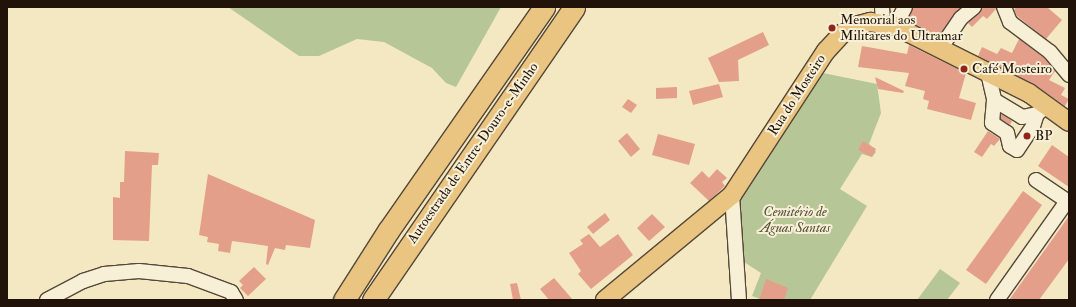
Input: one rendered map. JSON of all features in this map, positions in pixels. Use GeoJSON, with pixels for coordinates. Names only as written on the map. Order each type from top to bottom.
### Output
{"type":"FeatureCollection","features":[{"type":"Feature","properties":{"kind":"highway","name":"Autoestrada de Entre-Douro-e-Minho"},"geometry":{"type":"LineString","coordinates":[[344,300],[403,209],[544,7]]}},
{"type":"Feature","properties":{"kind":"highway","name":"Autoestrada de Entre-Douro-e-Minho"},"geometry":{"type":"LineString","coordinates":[[373,300],[574,7]]}},
{"type":"Feature","properties":{"kind":"main road"},"geometry":{"type":"LineString","coordinates":[[887,19],[940,49],[1029,93],[1042,110],[1069,122]]}},
{"type":"Feature","properties":{"kind":"main road","name":"Rua do Mosteiro"},"geometry":{"type":"LineString","coordinates":[[605,300],[621,293],[732,195],[834,41],[855,26],[887,19]]}},
{"type":"Feature","properties":{"kind":"street"},"geometry":{"type":"LineString","coordinates":[[887,19],[905,7]]}},
{"type":"Feature","properties":{"kind":"street"},"geometry":{"type":"LineString","coordinates":[[940,49],[961,18],[974,7]]}},
{"type":"Feature","properties":{"kind":"street"},"geometry":{"type":"LineString","coordinates":[[1004,7],[1010,22],[1050,52],[1069,75]]}},
{"type":"Feature","properties":{"kind":"street"},"geometry":{"type":"LineString","coordinates":[[988,73],[994,100],[992,122],[1007,133],[1010,146],[1017,150],[1042,110]]}},
{"type":"Feature","properties":{"kind":"street"},"geometry":{"type":"LineString","coordinates":[[994,100],[1022,117],[1042,110]]}},
{"type":"Feature","properties":{"kind":"street"},"geometry":{"type":"LineString","coordinates":[[997,300],[1068,202],[1036,180]]}},
{"type":"Feature","properties":{"kind":"street"},"geometry":{"type":"LineString","coordinates":[[732,195],[740,299]]}},
{"type":"Feature","properties":{"kind":"street"},"geometry":{"type":"LineString","coordinates":[[47,300],[83,281],[104,274],[139,271],[188,276],[231,292],[236,300]]}},
{"type":"Feature","properties":{"kind":"green space"},"geometry":{"type":"Polygon","coordinates":[[[228,7],[501,7],[456,87],[446,83],[432,68],[384,42],[357,39],[319,56],[299,56],[228,7]]]}},
{"type":"Feature","properties":{"kind":"green space","name":"Cemitério de Águas Santas"},"geometry":{"type":"Polygon","coordinates":[[[823,73],[877,84],[881,113],[869,144],[876,152],[872,157],[862,154],[840,189],[867,206],[810,300],[763,300],[752,296],[761,273],[741,260],[740,196],[823,73]]]}},
{"type":"Feature","properties":{"kind":"green space"},"geometry":{"type":"Polygon","coordinates":[[[940,269],[960,283],[947,300],[917,300],[940,269]]]}},
{"type":"Feature","properties":{"kind":"building"},"geometry":{"type":"Polygon","coordinates":[[[913,7],[961,7],[939,36],[908,21],[913,7]]]}},
{"type":"Feature","properties":{"kind":"building"},"geometry":{"type":"Polygon","coordinates":[[[982,7],[996,7],[996,9],[987,19],[983,16],[972,27],[968,23],[980,13],[982,7]]]}},
{"type":"Feature","properties":{"kind":"building"},"geometry":{"type":"Polygon","coordinates":[[[1016,7],[1047,7],[1062,20],[1046,39],[1017,16],[1014,10],[1016,7]]]}},
{"type":"Feature","properties":{"kind":"building"},"geometry":{"type":"Polygon","coordinates":[[[763,32],[769,45],[738,60],[739,81],[719,82],[708,58],[763,32]]]}},
{"type":"Feature","properties":{"kind":"building"},"geometry":{"type":"Polygon","coordinates":[[[1019,39],[1044,58],[1055,71],[1049,80],[1065,88],[1061,95],[1069,99],[1065,106],[1034,84],[978,56],[982,47],[997,54],[1001,48],[1012,53],[1019,39]]]}},
{"type":"Feature","properties":{"kind":"building"},"geometry":{"type":"Polygon","coordinates":[[[909,45],[966,73],[959,98],[976,103],[971,120],[927,109],[929,101],[923,99],[925,91],[905,86],[909,73],[858,67],[862,46],[907,54],[909,45]]]}},
{"type":"Feature","properties":{"kind":"building"},"geometry":{"type":"Polygon","coordinates":[[[875,77],[904,91],[903,93],[878,89],[875,77]]]}},
{"type":"Feature","properties":{"kind":"building"},"geometry":{"type":"Polygon","coordinates":[[[719,84],[723,97],[693,105],[689,91],[719,84]]]}},
{"type":"Feature","properties":{"kind":"building"},"geometry":{"type":"Polygon","coordinates":[[[677,87],[677,98],[656,99],[656,88],[677,87]]]}},
{"type":"Feature","properties":{"kind":"building"},"geometry":{"type":"Polygon","coordinates":[[[628,99],[637,105],[631,113],[622,107],[628,99]]]}},
{"type":"Feature","properties":{"kind":"building"},"geometry":{"type":"Polygon","coordinates":[[[1001,114],[1012,121],[1010,125],[1001,119],[1001,114]]]}},
{"type":"Feature","properties":{"kind":"building"},"geometry":{"type":"Polygon","coordinates":[[[988,131],[1000,139],[994,146],[991,144],[982,157],[974,152],[988,131]]]}},
{"type":"Feature","properties":{"kind":"building"},"geometry":{"type":"Polygon","coordinates":[[[627,133],[640,149],[631,157],[618,141],[627,133]]]}},
{"type":"Feature","properties":{"kind":"building"},"geometry":{"type":"Polygon","coordinates":[[[658,134],[695,144],[689,165],[652,155],[658,134]]]}},
{"type":"Feature","properties":{"kind":"building"},"geometry":{"type":"Polygon","coordinates":[[[863,141],[876,149],[872,157],[858,150],[863,141]]]}},
{"type":"Feature","properties":{"kind":"building"},"geometry":{"type":"Polygon","coordinates":[[[1052,145],[1069,157],[1069,187],[1038,166],[1052,145]]]}},
{"type":"Feature","properties":{"kind":"building"},"geometry":{"type":"Polygon","coordinates":[[[125,151],[159,153],[158,165],[152,165],[149,241],[113,240],[113,197],[120,198],[120,182],[124,182],[125,151]]]}},
{"type":"Feature","properties":{"kind":"building"},"geometry":{"type":"Polygon","coordinates":[[[717,169],[727,178],[722,182],[725,186],[709,201],[690,183],[702,171],[709,178],[717,169]]]}},
{"type":"Feature","properties":{"kind":"building"},"geometry":{"type":"Polygon","coordinates":[[[208,174],[315,220],[310,248],[286,245],[285,250],[275,248],[268,265],[266,264],[268,246],[232,241],[230,253],[218,251],[219,244],[207,242],[208,237],[199,235],[208,174]]]}},
{"type":"Feature","properties":{"kind":"building"},"geometry":{"type":"Polygon","coordinates":[[[1023,191],[1042,205],[986,284],[966,270],[1023,191]]]}},
{"type":"Feature","properties":{"kind":"building"},"geometry":{"type":"Polygon","coordinates":[[[605,213],[610,220],[593,234],[587,227],[605,213]]]}},
{"type":"Feature","properties":{"kind":"building"},"geometry":{"type":"Polygon","coordinates":[[[652,214],[665,227],[649,241],[637,228],[652,214]]]}},
{"type":"Feature","properties":{"kind":"building"},"geometry":{"type":"Polygon","coordinates":[[[1069,216],[1069,259],[1039,300],[1009,300],[1069,216]]]}},
{"type":"Feature","properties":{"kind":"building"},"geometry":{"type":"Polygon","coordinates":[[[589,234],[600,247],[618,234],[633,255],[591,289],[578,274],[581,271],[569,253],[583,244],[580,240],[589,234]]]}},
{"type":"Feature","properties":{"kind":"building"},"geometry":{"type":"Polygon","coordinates":[[[254,267],[266,279],[248,296],[240,288],[243,285],[239,281],[254,267]]]}},
{"type":"Feature","properties":{"kind":"building"},"geometry":{"type":"Polygon","coordinates":[[[554,278],[573,300],[549,300],[540,289],[554,278]]]}},
{"type":"Feature","properties":{"kind":"building"},"geometry":{"type":"Polygon","coordinates":[[[766,279],[788,288],[784,300],[759,300],[766,279]]]}},
{"type":"Feature","properties":{"kind":"building"},"geometry":{"type":"Polygon","coordinates":[[[517,283],[521,300],[513,300],[510,284],[517,283]]]}},
{"type":"Feature","properties":{"kind":"place","name":"Memorial aos Militares do Ultramar"},"geometry":{"type":"Point","coordinates":[832,28]}},
{"type":"Feature","properties":{"kind":"place","name":"Café Mosteiro"},"geometry":{"type":"Point","coordinates":[964,69]}},
{"type":"Feature","properties":{"kind":"place","name":"BP"},"geometry":{"type":"Point","coordinates":[1027,136]}}]}
